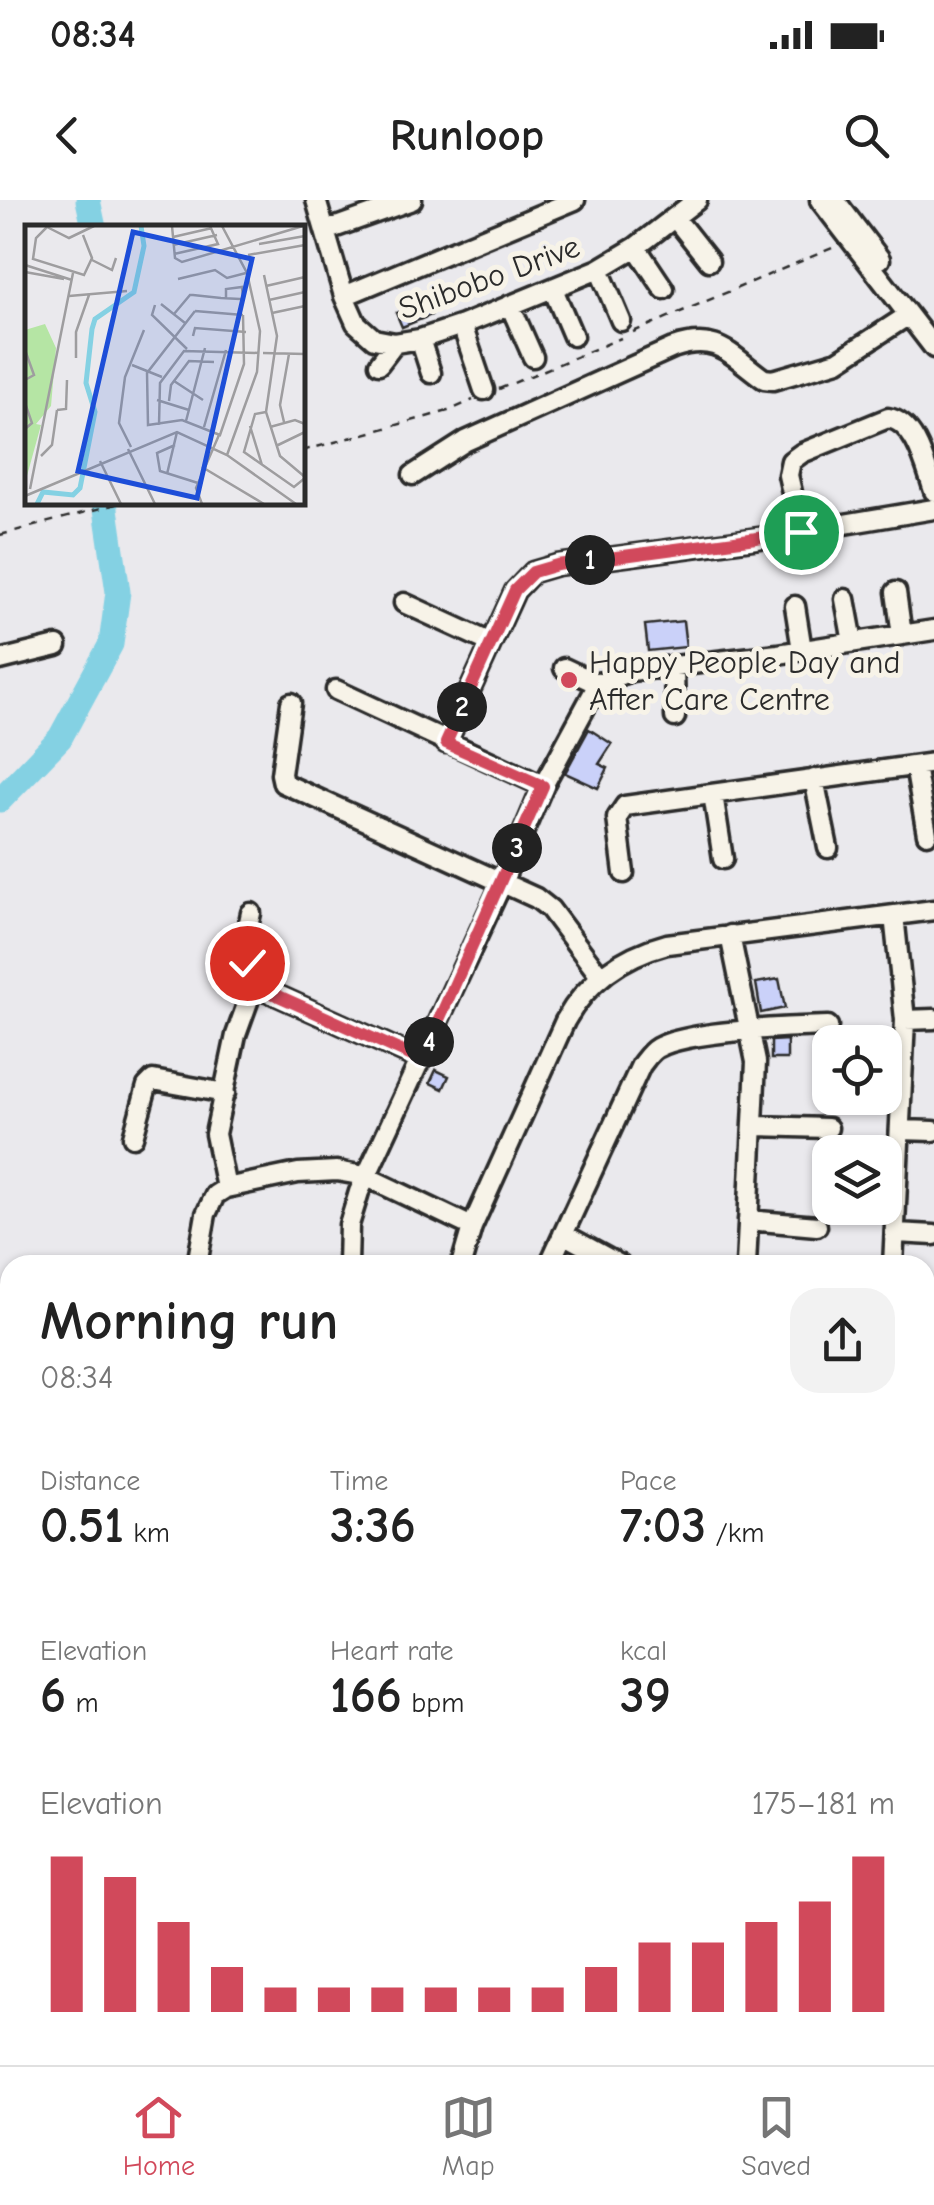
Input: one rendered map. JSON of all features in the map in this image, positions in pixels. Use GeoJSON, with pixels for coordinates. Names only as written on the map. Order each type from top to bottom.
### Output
{"type":"FeatureCollection","features":[{"type":"Feature","properties":{"kind":"street","name":"Shibobo Drive"},"geometry":{"type":"LineString","coordinates":[[316,200],[344,296],[362,331],[374,339],[395,343],[462,325],[599,270],[697,200]]}},
{"type":"Feature","properties":{"kind":"street"},"geometry":{"type":"LineString","coordinates":[[325,231],[412,200]]}},
{"type":"Feature","properties":{"kind":"street"},"geometry":{"type":"LineString","coordinates":[[344,296],[575,200]]}},
{"type":"Feature","properties":{"kind":"street"},"geometry":{"type":"LineString","coordinates":[[820,200],[907,316],[934,344]]}},
{"type":"Feature","properties":{"kind":"street"},"geometry":{"type":"LineString","coordinates":[[835,200],[914,305],[934,344]]}},
{"type":"Feature","properties":{"kind":"street"},"geometry":{"type":"LineString","coordinates":[[674,218],[709,261]]}},
{"type":"Feature","properties":{"kind":"street"},"geometry":{"type":"LineString","coordinates":[[639,245],[668,286]]}},
{"type":"Feature","properties":{"kind":"street"},"geometry":{"type":"LineString","coordinates":[[599,270],[621,321]]}},
{"type":"Feature","properties":{"kind":"street"},"geometry":{"type":"LineString","coordinates":[[556,288],[575,334]]}},
{"type":"Feature","properties":{"kind":"street"},"geometry":{"type":"LineString","coordinates":[[510,305],[532,358]]}},
{"type":"Feature","properties":{"kind":"street"},"geometry":{"type":"LineString","coordinates":[[413,475],[466,441],[691,342],[708,342],[764,379],[773,380],[838,361],[907,316]]}},
{"type":"Feature","properties":{"kind":"street"},"geometry":{"type":"LineString","coordinates":[[462,325],[484,390]]}},
{"type":"Feature","properties":{"kind":"street"},"geometry":{"type":"LineString","coordinates":[[420,339],[431,373]]}},
{"type":"Feature","properties":{"kind":"street"},"geometry":{"type":"LineString","coordinates":[[379,364],[395,343]]}},
{"type":"Feature","properties":{"kind":"street"},"geometry":{"type":"LineString","coordinates":[[446,743],[515,590],[524,578],[543,568],[801,532],[933,503],[916,443],[900,422],[888,418],[802,453],[791,462],[788,475],[801,532]]}},
{"type":"Feature","properties":{"kind":"street"},"geometry":{"type":"LineString","coordinates":[[896,592],[902,635]]}},
{"type":"Feature","properties":{"kind":"street"},"geometry":{"type":"LineString","coordinates":[[845,599],[853,642]]}},
{"type":"Feature","properties":{"kind":"street"},"geometry":{"type":"LineString","coordinates":[[404,603],[491,643]]}},
{"type":"Feature","properties":{"kind":"street"},"geometry":{"type":"LineString","coordinates":[[795,606],[802,650]]}},
{"type":"Feature","properties":{"kind":"street"},"geometry":{"type":"LineString","coordinates":[[348,1255],[348,1225],[366,1176],[543,786],[598,684],[616,674],[934,630]]}},
{"type":"Feature","properties":{"kind":"street"},"geometry":{"type":"LineString","coordinates":[[0,660],[56,646]]}},
{"type":"Feature","properties":{"kind":"street"},"geometry":{"type":"LineString","coordinates":[[674,666],[675,717]]}},
{"type":"Feature","properties":{"kind":"street"},"geometry":{"type":"LineString","coordinates":[[564,668],[598,684]]}},
{"type":"Feature","properties":{"kind":"street"},"geometry":{"type":"LineString","coordinates":[[336,690],[543,786]]}},
{"type":"Feature","properties":{"kind":"street"},"geometry":{"type":"LineString","coordinates":[[292,702],[281,774],[287,786],[543,903],[600,976]]}},
{"type":"Feature","properties":{"kind":"street"},"geometry":{"type":"LineString","coordinates":[[624,873],[616,828],[620,810],[637,803],[924,764],[927,834]]}},
{"type":"Feature","properties":{"kind":"street"},"geometry":{"type":"LineString","coordinates":[[814,779],[828,848]]}},
{"type":"Feature","properties":{"kind":"street"},"geometry":{"type":"LineString","coordinates":[[714,794],[723,859]]}},
{"type":"Feature","properties":{"kind":"street"},"geometry":{"type":"LineString","coordinates":[[464,1255],[472,1227],[565,1022],[582,994],[600,976],[654,948],[934,910]]}},
{"type":"Feature","properties":{"kind":"street"},"geometry":{"type":"LineString","coordinates":[[226,1188],[215,1134],[236,1034],[254,985],[243,949],[252,913]]}},
{"type":"Feature","properties":{"kind":"street"},"geometry":{"type":"LineString","coordinates":[[894,915],[905,1020],[895,1255]]}},
{"type":"Feature","properties":{"kind":"street"},"geometry":{"type":"LineString","coordinates":[[730,935],[756,1062],[756,1126],[746,1255]]}},
{"type":"Feature","properties":{"kind":"street"},"geometry":{"type":"LineString","coordinates":[[254,985],[421,1060]]}},
{"type":"Feature","properties":{"kind":"street"},"geometry":{"type":"LineString","coordinates":[[905,1020],[934,1020]]}},
{"type":"Feature","properties":{"kind":"street"},"geometry":{"type":"LineString","coordinates":[[554,1255],[650,1053],[670,1042],[812,1027]]}},
{"type":"Feature","properties":{"kind":"street"},"geometry":{"type":"LineString","coordinates":[[132,1136],[147,1086],[153,1080],[225,1093]]}},
{"type":"Feature","properties":{"kind":"street"},"geometry":{"type":"LineString","coordinates":[[756,1126],[828,1128]]}},
{"type":"Feature","properties":{"kind":"street"},"geometry":{"type":"LineString","coordinates":[[900,1130],[934,1131]]}},
{"type":"Feature","properties":{"kind":"street"},"geometry":{"type":"LineString","coordinates":[[199,1255],[209,1203],[226,1188],[318,1171],[366,1176],[472,1227]]}},
{"type":"Feature","properties":{"kind":"street"},"geometry":{"type":"LineString","coordinates":[[748,1220],[818,1226]]}},
{"type":"Feature","properties":{"kind":"street"},"geometry":{"type":"LineString","coordinates":[[896,1233],[934,1235]]}},
{"type":"Feature","properties":{"kind":"street"},"geometry":{"type":"LineString","coordinates":[[563,1234],[602,1255]]}},
{"type":"Feature","properties":{"kind":"path"},"geometry":{"type":"LineString","coordinates":[[305,451],[448,411],[851,240]]}},
{"type":"Feature","properties":{"kind":"path"},"geometry":{"type":"LineString","coordinates":[[0,535],[113,505]]}},
{"type":"Feature","properties":{"kind":"building"},"geometry":{"type":"Polygon","coordinates":[[[425,301],[431,315],[402,327],[396,313],[425,301]]]}},
{"type":"Feature","properties":{"kind":"building"},"geometry":{"type":"Polygon","coordinates":[[[683,621],[686,647],[648,651],[645,625],[683,621]]]}},
{"type":"Feature","properties":{"kind":"building"},"geometry":{"type":"Polygon","coordinates":[[[589,729],[612,744],[599,764],[608,768],[598,788],[565,773],[589,729]]]}},
{"type":"Feature","properties":{"kind":"building"},"geometry":{"type":"Polygon","coordinates":[[[779,979],[785,1008],[761,1013],[756,983],[779,979]]]}},
{"type":"Feature","properties":{"kind":"building"},"geometry":{"type":"Polygon","coordinates":[[[787,1040],[787,1059],[771,1059],[771,1041],[787,1040]]]}},
{"type":"Feature","properties":{"kind":"building"},"geometry":{"type":"Polygon","coordinates":[[[436,1070],[449,1076],[443,1089],[430,1083],[436,1070]]]}},
{"type":"Feature","properties":{"kind":"waterway"},"geometry":{"type":"LineString","coordinates":[[88,200],[93,225]]}},
{"type":"Feature","properties":{"kind":"waterway"},"geometry":{"type":"LineString","coordinates":[[0,800],[60,738],[111,644],[118,592],[105,505]]}},
{"type":"Feature","properties":{"kind":"place","name":"Happy People Day and After Care Centre"},"geometry":{"type":"Point","coordinates":[569,680]}},
{"type":"Feature","properties":{"kind":"route"},"geometry":{"type":"LineString","coordinates":[[247,963],[254,985],[421,1060],[543,786],[446,743],[515,590],[533,572],[557,565],[801,532]]}}]}
